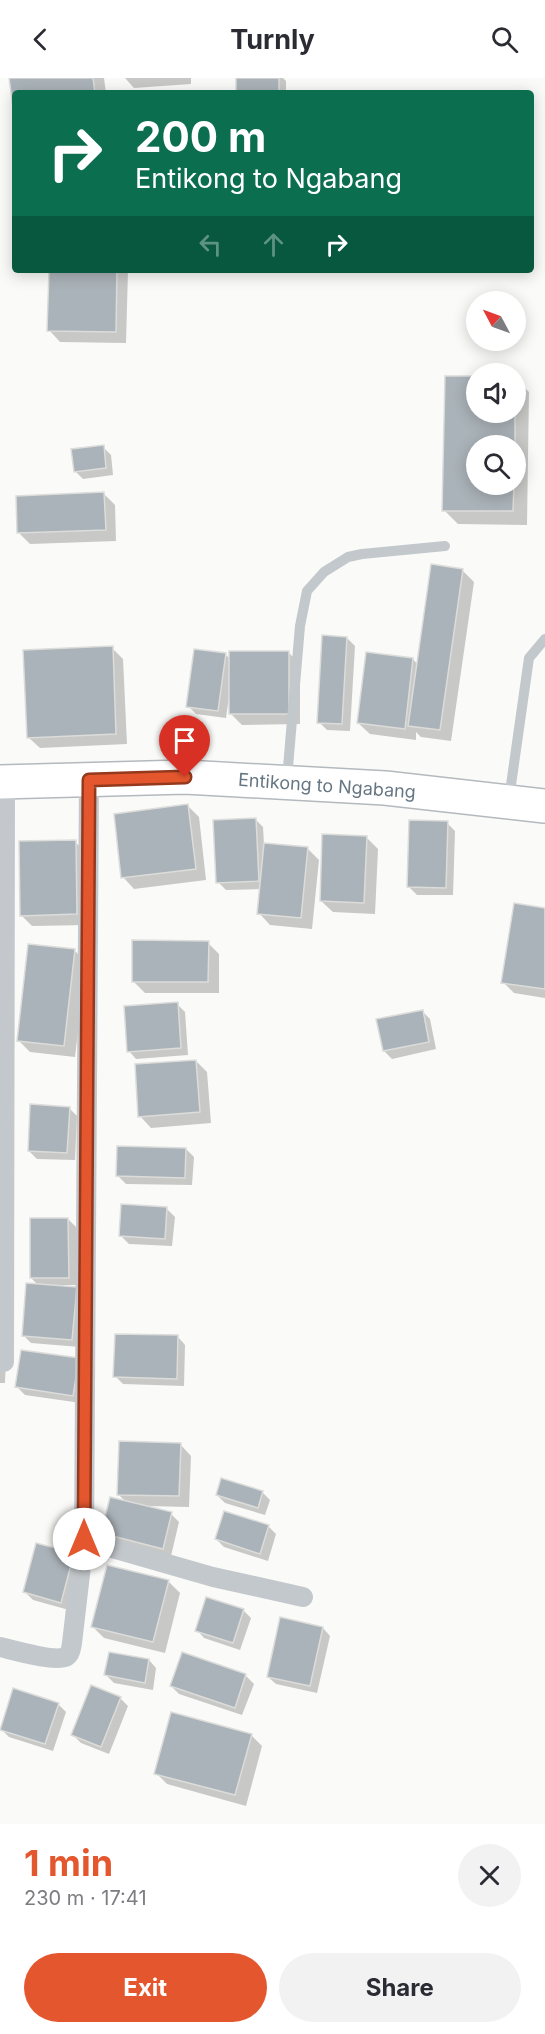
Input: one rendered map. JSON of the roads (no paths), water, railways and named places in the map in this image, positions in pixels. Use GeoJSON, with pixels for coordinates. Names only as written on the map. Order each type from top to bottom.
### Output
{"type":"FeatureCollection","features":[{"type":"Feature","properties":{"kind":"highway","name":"Entikong to Ngabang"},"geometry":{"type":"LineString","coordinates":[[2,782],[185,777],[385,788],[545,806]]}},
{"type":"Feature","properties":{"kind":"street"},"geometry":{"type":"LineString","coordinates":[[0,1647],[60,1658],[66,1657],[71,1651],[84,1539],[89,780]]}},
{"type":"Feature","properties":{"kind":"street"},"geometry":{"type":"LineString","coordinates":[[2,782],[3,1362]]}},
{"type":"Feature","properties":{"kind":"street"},"geometry":{"type":"LineString","coordinates":[[84,1539],[213,1577],[303,1597]]}},
{"type":"Feature","properties":{"kind":"lane"},"geometry":{"type":"LineString","coordinates":[[286,782],[302,611],[312,585],[324,572],[348,557],[445,546]]}},
{"type":"Feature","properties":{"kind":"lane"},"geometry":{"type":"LineString","coordinates":[[508,802],[529,658],[545,639]]}}]}
